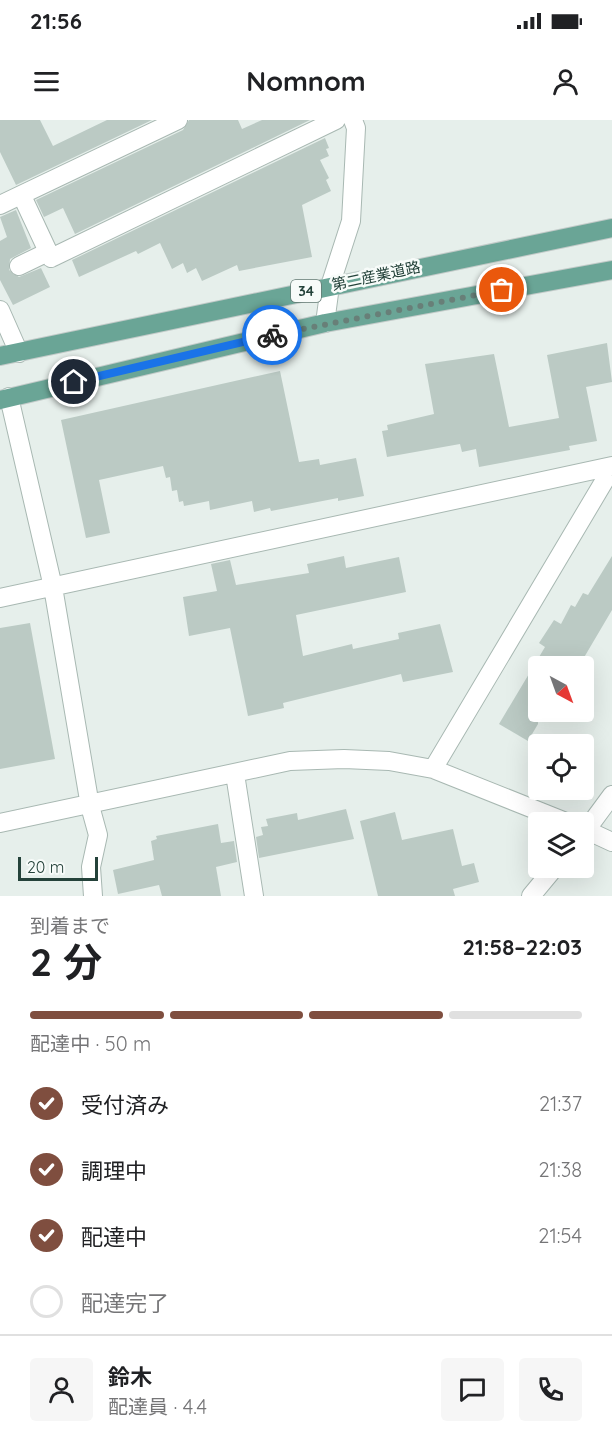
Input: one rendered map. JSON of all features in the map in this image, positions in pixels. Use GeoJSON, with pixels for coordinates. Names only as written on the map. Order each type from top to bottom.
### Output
{"type":"FeatureCollection","features":[{"type":"Feature","properties":{"kind":"main road","name":"第二産業道路"},"geometry":{"type":"LineString","coordinates":[[0,356],[612,228]]}},
{"type":"Feature","properties":{"kind":"main road","name":"34"},"geometry":{"type":"LineString","coordinates":[[4,399],[326,323],[612,270]]}},
{"type":"Feature","properties":{"kind":"street"},"geometry":{"type":"LineString","coordinates":[[0,205],[178,120]]}},
{"type":"Feature","properties":{"kind":"street"},"geometry":{"type":"LineString","coordinates":[[22,196],[51,258],[336,120]]}},
{"type":"Feature","properties":{"kind":"street"},"geometry":{"type":"LineString","coordinates":[[326,323],[330,286],[351,221],[356,128],[353,120]]}},
{"type":"Feature","properties":{"kind":"street"},"geometry":{"type":"LineString","coordinates":[[19,266],[48,252]]}},
{"type":"Feature","properties":{"kind":"street"},"geometry":{"type":"LineString","coordinates":[[0,310],[19,353]]}},
{"type":"Feature","properties":{"kind":"street"},"geometry":{"type":"LineString","coordinates":[[4,399],[53,587],[90,806],[98,835],[91,867],[93,896]]}},
{"type":"Feature","properties":{"kind":"street"},"geometry":{"type":"LineString","coordinates":[[0,598],[612,467]]}},
{"type":"Feature","properties":{"kind":"street"},"geometry":{"type":"LineString","coordinates":[[433,769],[612,467]]}},
{"type":"Feature","properties":{"kind":"street"},"geometry":{"type":"LineString","coordinates":[[0,823],[90,806],[291,761],[344,759],[389,761],[433,769],[541,812]]}},
{"type":"Feature","properties":{"kind":"street"},"geometry":{"type":"LineString","coordinates":[[235,774],[254,896]]}},
{"type":"Feature","properties":{"kind":"street"},"geometry":{"type":"LineString","coordinates":[[594,818],[612,795]]}},
{"type":"Feature","properties":{"kind":"street"},"geometry":{"type":"LineString","coordinates":[[594,835],[612,842]]}},
{"type":"Feature","properties":{"kind":"street"},"geometry":{"type":"LineString","coordinates":[[531,896],[546,878]]}},
{"type":"Feature","properties":{"kind":"building"},"geometry":{"type":"Polygon","coordinates":[[[0,120],[40,120],[53,146],[107,120],[152,120],[16,185],[0,152],[0,120]]]}},
{"type":"Feature","properties":{"kind":"building"},"geometry":{"type":"Polygon","coordinates":[[[189,120],[238,120],[242,129],[262,120],[310,120],[75,234],[63,208],[44,217],[36,200],[183,130],[189,120]]]}},
{"type":"Feature","properties":{"kind":"building"},"geometry":{"type":"Polygon","coordinates":[[[325,138],[329,156],[320,160],[329,178],[326,180],[331,191],[302,205],[312,257],[239,271],[237,265],[202,281],[196,268],[187,273],[183,263],[172,269],[160,243],[138,254],[136,251],[79,277],[72,260],[325,138]]]}},
{"type":"Feature","properties":{"kind":"building"},"geometry":{"type":"Polygon","coordinates":[[[16,210],[31,248],[10,259],[9,270],[19,277],[41,268],[50,287],[13,305],[0,280],[0,241],[7,237],[0,217],[16,210]]]}},
{"type":"Feature","properties":{"kind":"building"},"geometry":{"type":"Polygon","coordinates":[[[607,343],[612,382],[586,387],[597,441],[569,446],[570,450],[479,467],[476,449],[462,452],[460,444],[387,457],[382,431],[388,430],[387,425],[434,414],[425,364],[494,354],[509,427],[559,418],[547,355],[607,343]]]}},
{"type":"Feature","properties":{"kind":"building"},"geometry":{"type":"Polygon","coordinates":[[[280,371],[299,462],[319,459],[320,465],[356,458],[364,496],[338,501],[338,498],[271,511],[270,508],[254,512],[252,501],[210,510],[209,501],[184,506],[183,501],[179,502],[177,490],[172,491],[170,477],[166,478],[163,466],[99,480],[110,533],[86,538],[61,420],[280,371]]]}},
{"type":"Feature","properties":{"kind":"building"},"geometry":{"type":"Polygon","coordinates":[[[344,556],[346,568],[399,557],[406,592],[296,615],[303,656],[352,644],[353,649],[399,639],[398,633],[440,624],[453,672],[403,682],[401,674],[283,703],[284,708],[248,716],[230,628],[189,636],[183,597],[217,591],[211,564],[230,560],[236,585],[309,573],[307,564],[344,556]]]}},
{"type":"Feature","properties":{"kind":"building"},"geometry":{"type":"Polygon","coordinates":[[[612,556],[612,610],[585,656],[540,656],[545,647],[539,643],[554,620],[561,624],[571,605],[575,607],[583,593],[588,595],[612,556]]]}},
{"type":"Feature","properties":{"kind":"building"},"geometry":{"type":"Polygon","coordinates":[[[30,623],[55,759],[0,769],[0,628],[30,623]]]}},
{"type":"Feature","properties":{"kind":"building"},"geometry":{"type":"Polygon","coordinates":[[[528,675],[528,722],[538,722],[538,724],[532,734],[528,734],[528,741],[499,724],[528,675]]]}},
{"type":"Feature","properties":{"kind":"building"},"geometry":{"type":"Polygon","coordinates":[[[346,809],[354,839],[259,858],[256,837],[263,835],[261,827],[268,826],[266,819],[297,813],[298,820],[346,809]]]}},
{"type":"Feature","properties":{"kind":"building"},"geometry":{"type":"Polygon","coordinates":[[[395,812],[402,840],[453,829],[462,866],[474,863],[479,882],[453,889],[455,896],[378,896],[360,821],[395,812]]]}},
{"type":"Feature","properties":{"kind":"building"},"geometry":{"type":"Polygon","coordinates":[[[218,824],[221,843],[234,841],[237,862],[216,867],[221,896],[162,896],[159,885],[118,894],[113,870],[154,860],[151,841],[157,839],[156,836],[218,824]]]}},
{"type":"Feature","properties":{"kind":"way so far"},"geometry":{"type":"LineString","coordinates":[[272,335],[502,290]]}},
{"type":"Feature","properties":{"kind":"route"},"geometry":{"type":"LineString","coordinates":[[74,382],[272,335]]}}]}
